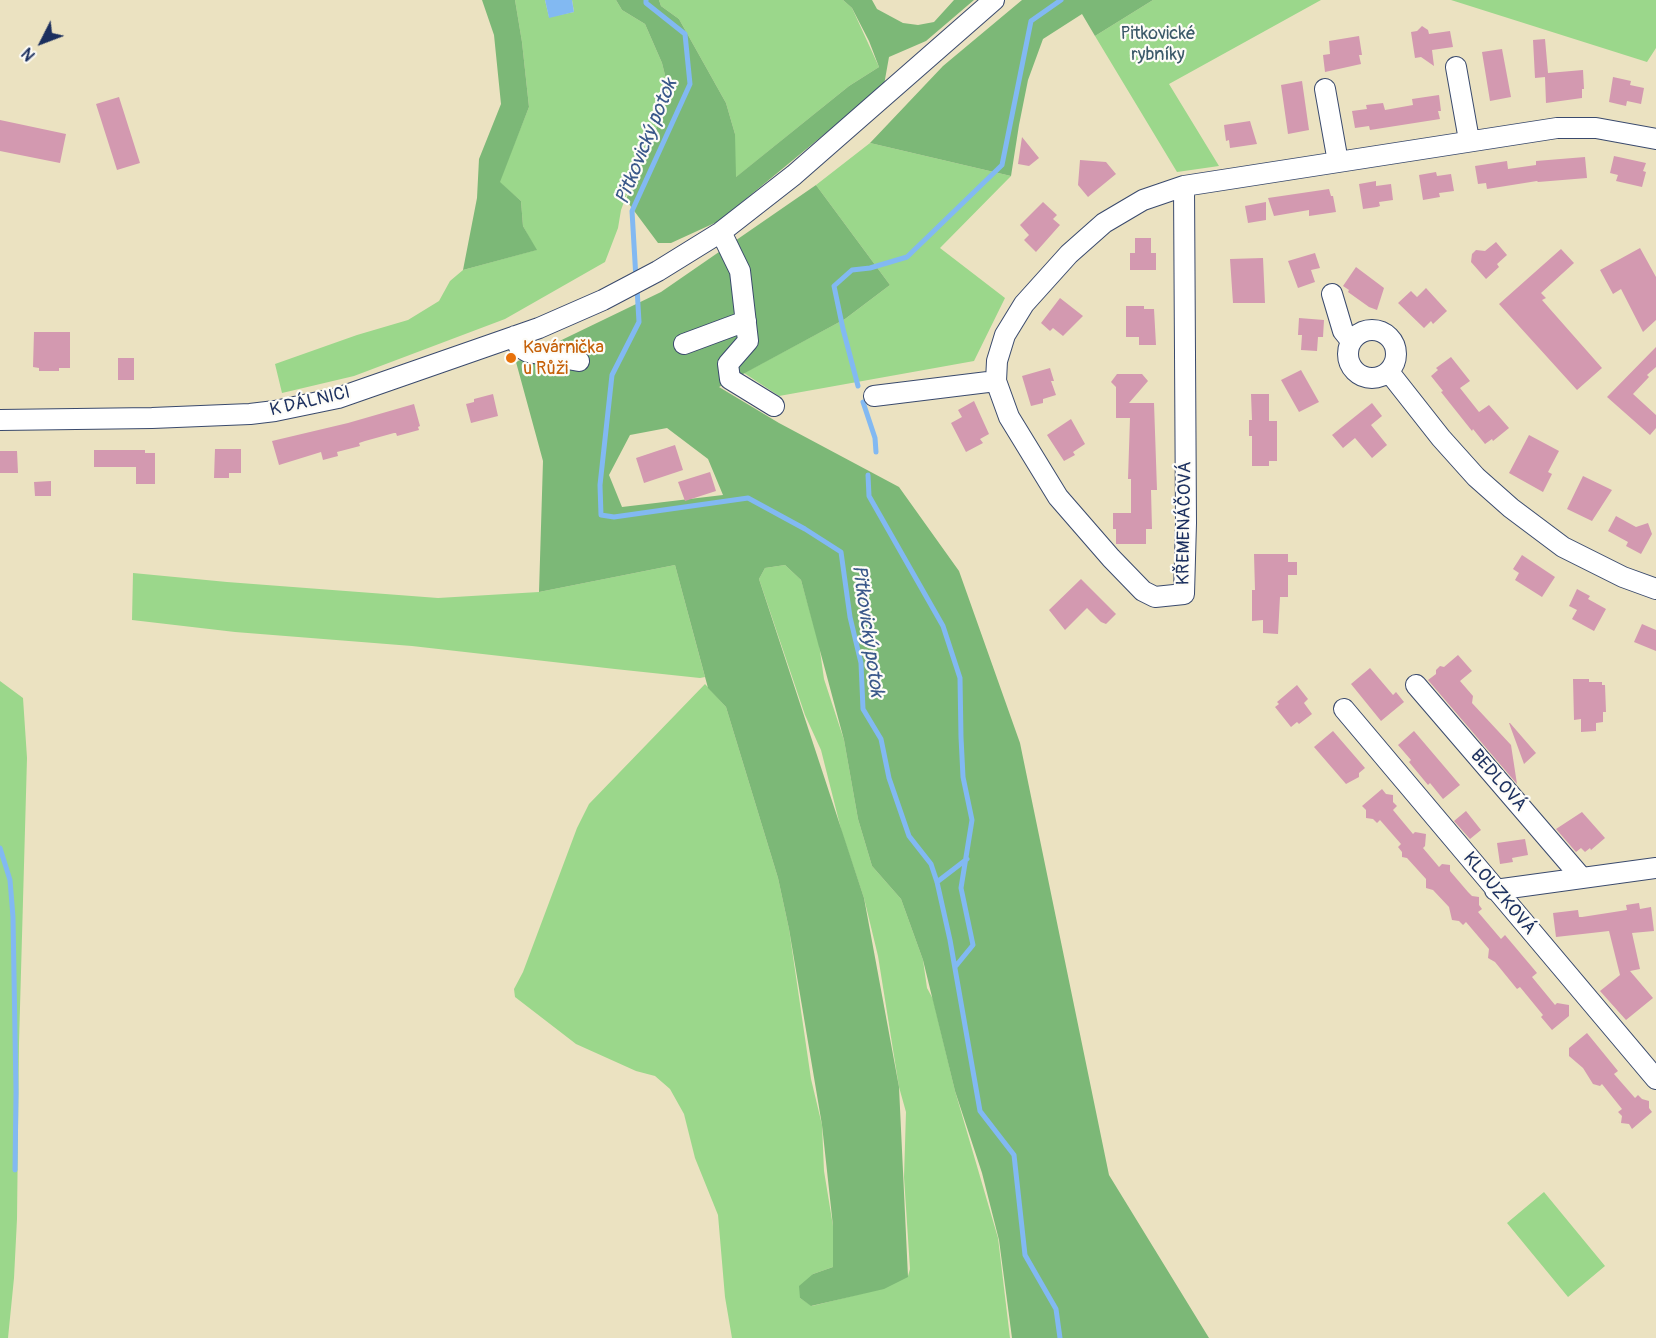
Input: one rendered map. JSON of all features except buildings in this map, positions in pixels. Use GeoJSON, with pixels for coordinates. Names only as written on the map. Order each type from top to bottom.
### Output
{"type":"FeatureCollection","features":[{"type":"Feature","properties":{"kind":"street","name":"K DÁLNICI"},"geometry":{"type":"LineString","coordinates":[[0,420],[152,418],[275,411],[338,398],[515,336],[603,300],[658,271],[721,232],[794,175],[994,0]]}},
{"type":"Feature","properties":{"kind":"street"},"geometry":{"type":"LineString","coordinates":[[1456,67],[1469,140]]}},
{"type":"Feature","properties":{"kind":"street"},"geometry":{"type":"LineString","coordinates":[[1325,89],[1338,162]]}},
{"type":"Feature","properties":{"kind":"street","name":"KŘEMENÁČOVÁ"},"geometry":{"type":"LineString","coordinates":[[1184,186],[1186,523],[1184,594],[1155,597],[1143,591],[1058,497],[1009,417],[996,381],[998,361],[1005,335],[1024,304],[1069,254],[1104,223],[1143,200],[1184,186],[1557,128],[1596,128],[1656,139]]}},
{"type":"Feature","properties":{"kind":"street"},"geometry":{"type":"LineString","coordinates":[[721,232],[740,271],[748,341],[728,364],[730,379],[774,406]]}},
{"type":"Feature","properties":{"kind":"street"},"geometry":{"type":"LineString","coordinates":[[1332,294],[1344,331],[1351,341]]}},
{"type":"Feature","properties":{"kind":"street"},"geometry":{"type":"LineString","coordinates":[[684,344],[746,321]]}},
{"type":"Feature","properties":{"kind":"street"},"geometry":{"type":"LineString","coordinates":[[1371,329],[1383,332],[1392,340],[1397,351],[1396,363],[1389,372],[1379,378],[1367,378],[1357,373],[1350,364],[1348,352],[1351,341],[1360,333],[1371,329]]}},
{"type":"Feature","properties":{"kind":"street"},"geometry":{"type":"LineString","coordinates":[[515,336],[519,347],[528,352],[579,361]]}},
{"type":"Feature","properties":{"kind":"street"},"geometry":{"type":"LineString","coordinates":[[1389,372],[1441,438],[1476,477],[1510,508],[1563,546],[1623,577],[1656,589]]}},
{"type":"Feature","properties":{"kind":"street"},"geometry":{"type":"LineString","coordinates":[[874,396],[996,381]]}},
{"type":"Feature","properties":{"kind":"street","name":"BEDLOVÁ"},"geometry":{"type":"LineString","coordinates":[[1416,686],[1581,877]]}},
{"type":"Feature","properties":{"kind":"street","name":"KLOUZKOVÁ"},"geometry":{"type":"LineString","coordinates":[[1344,709],[1656,1079]]}},
{"type":"Feature","properties":{"kind":"street"},"geometry":{"type":"LineString","coordinates":[[1495,890],[1656,868]]}},
{"type":"Feature","properties":{"kind":"green space"},"geometry":{"type":"Polygon","coordinates":[[[482,0],[515,0],[529,107],[500,182],[521,201],[523,226],[537,250],[463,270],[477,198],[479,159],[501,104],[494,35],[482,0]]]}},
{"type":"Feature","properties":{"kind":"green space"},"geometry":{"type":"Polygon","coordinates":[[[515,0],[545,0],[549,17],[574,12],[572,0],[616,0],[622,10],[645,24],[662,63],[666,79],[666,95],[652,143],[641,157],[637,167],[605,262],[505,319],[354,376],[282,393],[275,364],[408,320],[439,301],[450,281],[463,270],[536,250],[523,226],[521,201],[499,182],[529,107],[515,0]]]}},
{"type":"Feature","properties":{"kind":"green space"},"geometry":{"type":"Polygon","coordinates":[[[616,0],[659,0],[661,6],[679,19],[726,103],[735,134],[736,177],[849,86],[879,67],[852,8],[843,0],[872,0],[877,9],[903,23],[918,25],[934,22],[954,0],[974,0],[926,41],[889,57],[884,85],[719,221],[671,243],[658,243],[626,200],[641,157],[652,143],[666,95],[666,79],[662,63],[645,24],[622,10],[616,0]]]}},
{"type":"Feature","properties":{"kind":"green space"},"geometry":{"type":"Polygon","coordinates":[[[659,0],[843,0],[852,8],[879,67],[849,86],[735,178],[735,134],[726,103],[679,19],[661,6],[659,0]]]}},
{"type":"Feature","properties":{"kind":"green space"},"geometry":{"type":"Polygon","coordinates":[[[1022,0],[1153,0],[1095,36],[1082,14],[1043,39],[1028,80],[1011,176],[870,143],[943,66],[1022,0]]]}},
{"type":"Feature","properties":{"kind":"green space","name":"Pitkovické rybníky"},"geometry":{"type":"Polygon","coordinates":[[[1153,0],[1321,0],[1169,84],[1219,166],[1177,172],[1095,36],[1153,0]]]}},
{"type":"Feature","properties":{"kind":"green space"},"geometry":{"type":"Polygon","coordinates":[[[1451,0],[1656,0],[1656,48],[1647,62],[1451,0]]]}},
{"type":"Feature","properties":{"kind":"green space"},"geometry":{"type":"Polygon","coordinates":[[[870,143],[1011,176],[940,248],[1005,298],[974,361],[779,396],[744,373],[845,319],[890,285],[816,185],[870,143]]]}},
{"type":"Feature","properties":{"kind":"green space"},"geometry":{"type":"Polygon","coordinates":[[[816,185],[890,285],[845,319],[719,387],[779,423],[899,487],[959,571],[1020,743],[1109,1175],[1209,1338],[1012,1338],[999,1240],[982,1173],[955,1091],[923,960],[901,899],[872,866],[858,819],[844,740],[801,580],[785,565],[765,568],[759,579],[864,898],[899,1087],[908,1277],[884,1289],[811,1306],[800,1298],[799,1286],[813,1274],[833,1267],[833,1226],[822,1125],[789,929],[778,878],[726,707],[708,688],[675,565],[539,592],[543,461],[516,362],[661,292],[816,185]],[[667,428],[630,435],[609,475],[622,507],[723,495],[708,459],[667,428]]]}},
{"type":"Feature","properties":{"kind":"green space"},"geometry":{"type":"Polygon","coordinates":[[[675,565],[705,677],[412,646],[235,632],[132,620],[133,573],[438,598],[539,592],[675,565]]]}},
{"type":"Feature","properties":{"kind":"green space"},"geometry":{"type":"Polygon","coordinates":[[[785,565],[801,580],[819,644],[824,679],[844,740],[858,819],[872,866],[901,899],[923,960],[927,988],[933,999],[955,1091],[998,1238],[1010,1338],[732,1338],[725,1297],[718,1215],[695,1158],[684,1114],[670,1089],[655,1076],[636,1071],[576,1044],[515,997],[514,989],[523,972],[577,828],[589,804],[705,684],[726,707],[778,878],[789,929],[811,1079],[822,1125],[824,1171],[833,1226],[833,1267],[813,1274],[800,1298],[812,1306],[864,1293],[908,1276],[910,1269],[904,1177],[906,1112],[899,1087],[878,956],[864,898],[842,833],[821,750],[805,715],[759,579],[765,568],[785,565]]]}},
{"type":"Feature","properties":{"kind":"green space"},"geometry":{"type":"Polygon","coordinates":[[[0,681],[23,698],[27,758],[19,1043],[17,1219],[8,1338],[0,1338],[0,681]]]}},
{"type":"Feature","properties":{"kind":"green space"},"geometry":{"type":"Polygon","coordinates":[[[1544,1192],[1605,1266],[1568,1297],[1507,1223],[1544,1192]]]}},
{"type":"Feature","properties":{"kind":"water"},"geometry":{"type":"Polygon","coordinates":[[[545,0],[572,0],[574,12],[549,18],[545,0]]]}},
{"type":"Feature","properties":{"kind":"waterway","name":"Pitkovický potok"},"geometry":{"type":"LineString","coordinates":[[636,279],[632,211],[690,84],[685,34],[646,3],[646,0]]}},
{"type":"Feature","properties":{"kind":"waterway"},"geometry":{"type":"LineString","coordinates":[[858,386],[834,286],[852,270],[870,268],[907,257],[1002,165],[1031,21],[1061,0]]}},
{"type":"Feature","properties":{"kind":"waterway","name":"Pitkovický potok"},"geometry":{"type":"LineString","coordinates":[[637,288],[639,322],[612,375],[600,485],[601,515],[614,517],[748,498],[805,529],[841,552],[850,617],[861,663],[863,709],[881,739],[889,778],[909,836],[931,864],[937,882],[950,940],[980,1111],[1014,1155],[1025,1255],[1056,1309],[1060,1338]]}},
{"type":"Feature","properties":{"kind":"waterway"},"geometry":{"type":"LineString","coordinates":[[863,402],[875,438],[876,452]]}},
{"type":"Feature","properties":{"kind":"waterway"},"geometry":{"type":"LineString","coordinates":[[868,475],[869,496],[943,626],[960,678],[963,777],[972,820],[961,888],[973,945],[955,967]]}},
{"type":"Feature","properties":{"kind":"waterway"},"geometry":{"type":"LineString","coordinates":[[0,848],[10,880],[13,917],[15,1170]]}},
{"type":"Feature","properties":{"kind":"waterway"},"geometry":{"type":"LineString","coordinates":[[937,882],[967,859]]}},
{"type":"Feature","properties":{"kind":"place","name":"Kavárnička u Růži"},"geometry":{"type":"Point","coordinates":[511,358]}}]}
